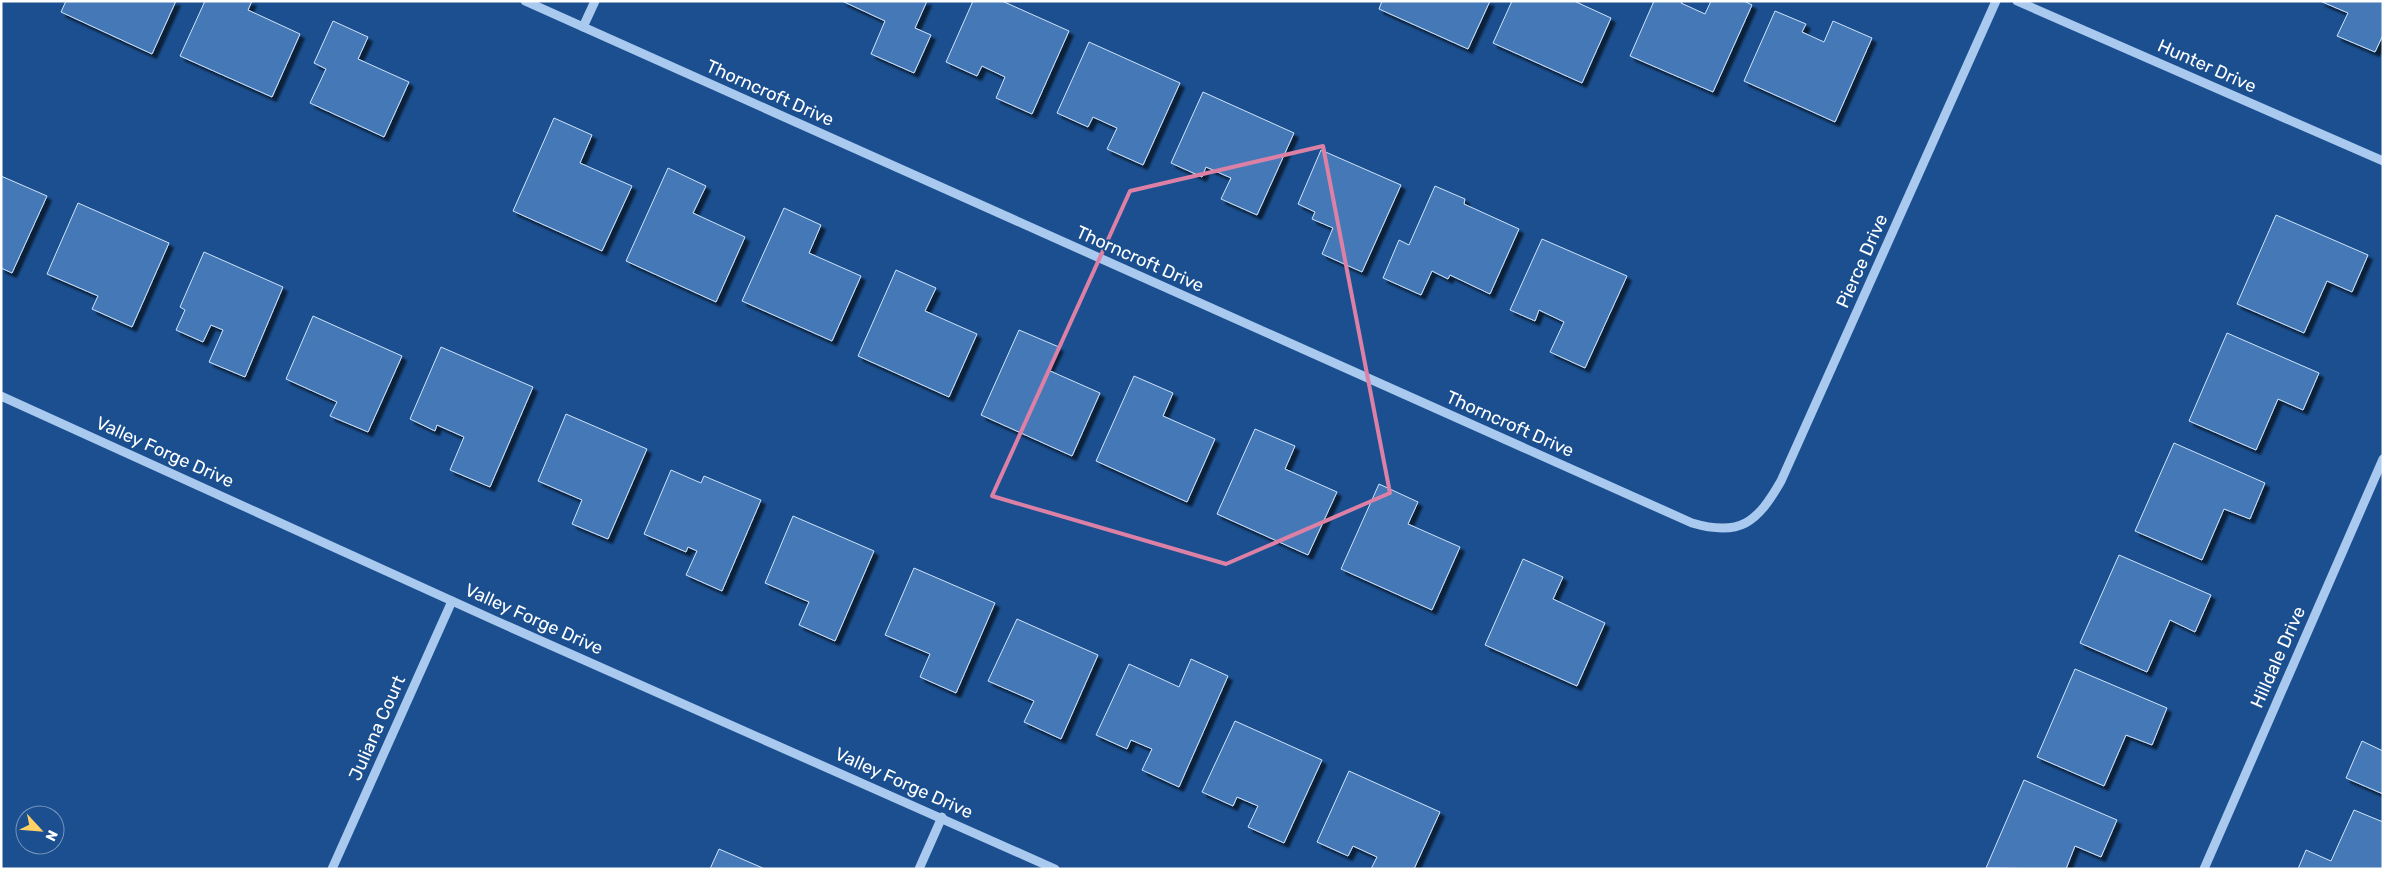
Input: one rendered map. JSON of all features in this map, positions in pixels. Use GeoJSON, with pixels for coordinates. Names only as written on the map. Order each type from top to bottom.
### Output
{"type":"FeatureCollection","features":[{"type":"Feature","properties":{"kind":"street","name":"Thorncroft Drive"},"geometry":{"type":"LineString","coordinates":[[525,1],[1692,523],[1714,530],[1745,525]]}},
{"type":"Feature","properties":{"kind":"street"},"geometry":{"type":"LineString","coordinates":[[583,27],[595,1]]}},
{"type":"Feature","properties":{"kind":"street","name":"Pierce Drive"},"geometry":{"type":"LineString","coordinates":[[1745,525],[1767,506],[1781,481],[1996,1]]}},
{"type":"Feature","properties":{"kind":"street","name":"Hunter Drive"},"geometry":{"type":"LineString","coordinates":[[2018,1],[2383,161]]}},
{"type":"Feature","properties":{"kind":"street","name":"Valley Forge Drive"},"geometry":{"type":"LineString","coordinates":[[1,396],[452,601],[1055,869]]}},
{"type":"Feature","properties":{"kind":"street","name":"Hilldale Drive"},"geometry":{"type":"LineString","coordinates":[[2204,869],[2383,459]]}},
{"type":"Feature","properties":{"kind":"street","name":"Juliana Court"},"geometry":{"type":"LineString","coordinates":[[332,869],[452,601]]}},
{"type":"Feature","properties":{"kind":"street"},"geometry":{"type":"LineString","coordinates":[[919,869],[942,818]]}},
{"type":"Feature","properties":{"kind":"highlighted area"},"geometry":{"type":"Polygon","coordinates":[[[1323,146],[1390,493],[1226,564],[992,496],[1130,191],[1323,146]]]}},
{"type":"Feature","properties":{"kind":"building"},"geometry":{"type":"Polygon","coordinates":[[[66,1],[176,1],[152,54],[61,12],[66,1]]]}},
{"type":"Feature","properties":{"kind":"building"},"geometry":{"type":"Polygon","coordinates":[[[205,1],[252,1],[248,10],[300,34],[272,97],[180,56],[205,1]]]}},
{"type":"Feature","properties":{"kind":"building"},"geometry":{"type":"Polygon","coordinates":[[[842,1],[927,1],[915,28],[931,35],[914,73],[871,54],[885,21],[842,1]]]}},
{"type":"Feature","properties":{"kind":"building"},"geometry":{"type":"Polygon","coordinates":[[[973,1],[1002,1],[1069,31],[1032,114],[996,98],[1005,77],[982,66],[977,76],[946,62],[973,1]]]}},
{"type":"Feature","properties":{"kind":"building"},"geometry":{"type":"Polygon","coordinates":[[[1382,1],[1490,1],[1468,49],[1379,9],[1382,1]]]}},
{"type":"Feature","properties":{"kind":"building"},"geometry":{"type":"Polygon","coordinates":[[[1512,1],[1574,1],[1611,18],[1582,83],[1493,43],[1512,1]]]}},
{"type":"Feature","properties":{"kind":"building"},"geometry":{"type":"Polygon","coordinates":[[[1654,1],[1682,1],[1681,3],[1705,14],[1711,1],[1744,1],[1752,5],[1713,92],[1630,56],[1654,1]]]}},
{"type":"Feature","properties":{"kind":"building"},"geometry":{"type":"Polygon","coordinates":[[[2320,1],[2383,1],[2383,35],[2375,52],[2337,36],[2348,13],[2320,1]]]}},
{"type":"Feature","properties":{"kind":"building"},"geometry":{"type":"Polygon","coordinates":[[[1775,11],[1806,24],[1802,32],[1824,42],[1833,21],[1872,38],[1835,122],[1744,81],[1775,11]]]}},
{"type":"Feature","properties":{"kind":"building"},"geometry":{"type":"Polygon","coordinates":[[[333,21],[368,37],[358,59],[409,82],[384,137],[310,103],[326,69],[314,63],[333,21]]]}},
{"type":"Feature","properties":{"kind":"building"},"geometry":{"type":"Polygon","coordinates":[[[1089,42],[1180,83],[1143,165],[1107,149],[1117,128],[1093,117],[1088,127],[1057,113],[1089,42]]]}},
{"type":"Feature","properties":{"kind":"building"},"geometry":{"type":"Polygon","coordinates":[[[1203,92],[1294,133],[1257,215],[1221,199],[1231,178],[1206,167],[1202,177],[1171,163],[1203,92]]]}},
{"type":"Feature","properties":{"kind":"building"},"geometry":{"type":"Polygon","coordinates":[[[554,118],[592,135],[580,163],[632,186],[602,251],[513,211],[554,118]]]}},
{"type":"Feature","properties":{"kind":"building"},"geometry":{"type":"Polygon","coordinates":[[[1321,150],[1401,185],[1362,272],[1322,254],[1333,228],[1312,219],[1315,212],[1298,204],[1321,150]]]}},
{"type":"Feature","properties":{"kind":"building"},"geometry":{"type":"Polygon","coordinates":[[[668,168],[706,186],[693,213],[745,237],[716,302],[626,261],[668,168]]]}},
{"type":"Feature","properties":{"kind":"building"},"geometry":{"type":"Polygon","coordinates":[[[1,176],[47,196],[12,273],[1,268],[1,176]]]}},
{"type":"Feature","properties":{"kind":"building"},"geometry":{"type":"Polygon","coordinates":[[[1435,186],[1465,199],[1464,204],[1519,229],[1490,294],[1450,275],[1448,279],[1432,271],[1421,295],[1383,278],[1399,240],[1409,245],[1435,186]]]}},
{"type":"Feature","properties":{"kind":"building"},"geometry":{"type":"Polygon","coordinates":[[[78,203],[169,243],[132,327],[92,309],[98,296],[47,274],[78,203]]]}},
{"type":"Feature","properties":{"kind":"building"},"geometry":{"type":"Polygon","coordinates":[[[784,208],[821,225],[809,253],[861,276],[832,341],[742,301],[784,208]]]}},
{"type":"Feature","properties":{"kind":"building"},"geometry":{"type":"Polygon","coordinates":[[[2276,215],[2368,255],[2352,292],[2327,281],[2304,333],[2237,304],[2276,215]]]}},
{"type":"Feature","properties":{"kind":"building"},"geometry":{"type":"Polygon","coordinates":[[[1542,239],[1627,276],[1585,368],[1550,352],[1564,322],[1539,310],[1535,321],[1510,310],[1542,239]]]}},
{"type":"Feature","properties":{"kind":"building"},"geometry":{"type":"Polygon","coordinates":[[[204,252],[283,287],[245,377],[209,362],[223,330],[211,325],[203,342],[176,330],[185,310],[180,307],[204,252]]]}},
{"type":"Feature","properties":{"kind":"building"},"geometry":{"type":"Polygon","coordinates":[[[896,270],[936,288],[925,311],[977,334],[949,397],[858,356],[896,270]]]}},
{"type":"Feature","properties":{"kind":"building"},"geometry":{"type":"Polygon","coordinates":[[[313,316],[402,356],[368,432],[330,416],[337,402],[286,379],[313,316]]]}},
{"type":"Feature","properties":{"kind":"building"},"geometry":{"type":"Polygon","coordinates":[[[1019,330],[1059,347],[1048,370],[1100,393],[1072,456],[981,415],[1019,330]]]}},
{"type":"Feature","properties":{"kind":"building"},"geometry":{"type":"Polygon","coordinates":[[[2227,333],[2319,373],[2303,410],[2278,399],[2256,450],[2189,421],[2227,333]]]}},
{"type":"Feature","properties":{"kind":"building"},"geometry":{"type":"Polygon","coordinates":[[[441,347],[533,387],[490,487],[450,470],[464,437],[437,425],[435,431],[410,419],[441,347]]]}},
{"type":"Feature","properties":{"kind":"building"},"geometry":{"type":"Polygon","coordinates":[[[1134,376],[1173,393],[1163,416],[1215,439],[1187,502],[1096,461],[1134,376]]]}},
{"type":"Feature","properties":{"kind":"building"},"geometry":{"type":"Polygon","coordinates":[[[566,414],[647,449],[608,539],[572,524],[582,500],[538,481],[566,414]]]}},
{"type":"Feature","properties":{"kind":"building"},"geometry":{"type":"Polygon","coordinates":[[[1255,429],[1295,446],[1285,469],[1337,492],[1308,555],[1217,514],[1255,429]]]}},
{"type":"Feature","properties":{"kind":"building"},"geometry":{"type":"Polygon","coordinates":[[[2174,443],[2265,483],[2250,519],[2224,509],[2202,560],[2135,531],[2174,443]]]}},
{"type":"Feature","properties":{"kind":"building"},"geometry":{"type":"Polygon","coordinates":[[[671,470],[701,483],[704,476],[761,500],[722,591],[686,575],[697,551],[688,547],[686,552],[644,534],[671,470]]]}},
{"type":"Feature","properties":{"kind":"building"},"geometry":{"type":"Polygon","coordinates":[[[1379,484],[1418,502],[1408,524],[1460,547],[1432,610],[1341,569],[1379,484]]]}},
{"type":"Feature","properties":{"kind":"building"},"geometry":{"type":"Polygon","coordinates":[[[793,516],[874,551],[835,641],[799,625],[809,602],[765,583],[793,516]]]}},
{"type":"Feature","properties":{"kind":"building"},"geometry":{"type":"Polygon","coordinates":[[[2119,555],[2211,595],[2195,632],[2170,620],[2147,672],[2080,643],[2119,555]]]}},
{"type":"Feature","properties":{"kind":"building"},"geometry":{"type":"Polygon","coordinates":[[[1523,559],[1563,577],[1553,599],[1605,623],[1577,686],[1485,645],[1523,559]]]}},
{"type":"Feature","properties":{"kind":"building"},"geometry":{"type":"Polygon","coordinates":[[[914,568],[995,603],[956,693],[920,677],[930,654],[885,635],[914,568]]]}},
{"type":"Feature","properties":{"kind":"building"},"geometry":{"type":"Polygon","coordinates":[[[1017,619],[1098,655],[1061,739],[1024,722],[1034,701],[988,681],[1017,619]]]}},
{"type":"Feature","properties":{"kind":"building"},"geometry":{"type":"Polygon","coordinates":[[[1191,659],[1228,676],[1179,787],[1142,770],[1152,749],[1131,740],[1127,749],[1096,735],[1129,664],[1179,687],[1191,659]]]}},
{"type":"Feature","properties":{"kind":"building"},"geometry":{"type":"Polygon","coordinates":[[[2075,669],[2167,708],[2152,745],[2126,735],[2104,786],[2037,757],[2075,669]]]}},
{"type":"Feature","properties":{"kind":"building"},"geometry":{"type":"Polygon","coordinates":[[[1235,721],[1322,760],[1284,843],[1248,827],[1258,806],[1237,797],[1233,806],[1202,792],[1235,721]]]}},
{"type":"Feature","properties":{"kind":"building"},"geometry":{"type":"Polygon","coordinates":[[[2362,741],[2383,751],[2383,794],[2346,778],[2362,741]]]}},
{"type":"Feature","properties":{"kind":"building"},"geometry":{"type":"Polygon","coordinates":[[[1349,771],[1440,812],[1414,869],[1371,869],[1377,857],[1353,846],[1348,856],[1317,842],[1349,771]]]}},
{"type":"Feature","properties":{"kind":"building"},"geometry":{"type":"Polygon","coordinates":[[[2024,780],[2117,820],[2101,857],[2075,846],[2066,869],[1986,868],[2024,780]]]}},
{"type":"Feature","properties":{"kind":"building"},"geometry":{"type":"Polygon","coordinates":[[[2354,810],[2383,822],[2383,869],[2298,869],[2306,850],[2331,861],[2354,810]]]}},
{"type":"Feature","properties":{"kind":"building"},"geometry":{"type":"Polygon","coordinates":[[[719,849],[765,869],[710,869],[719,849]]]}}]}
